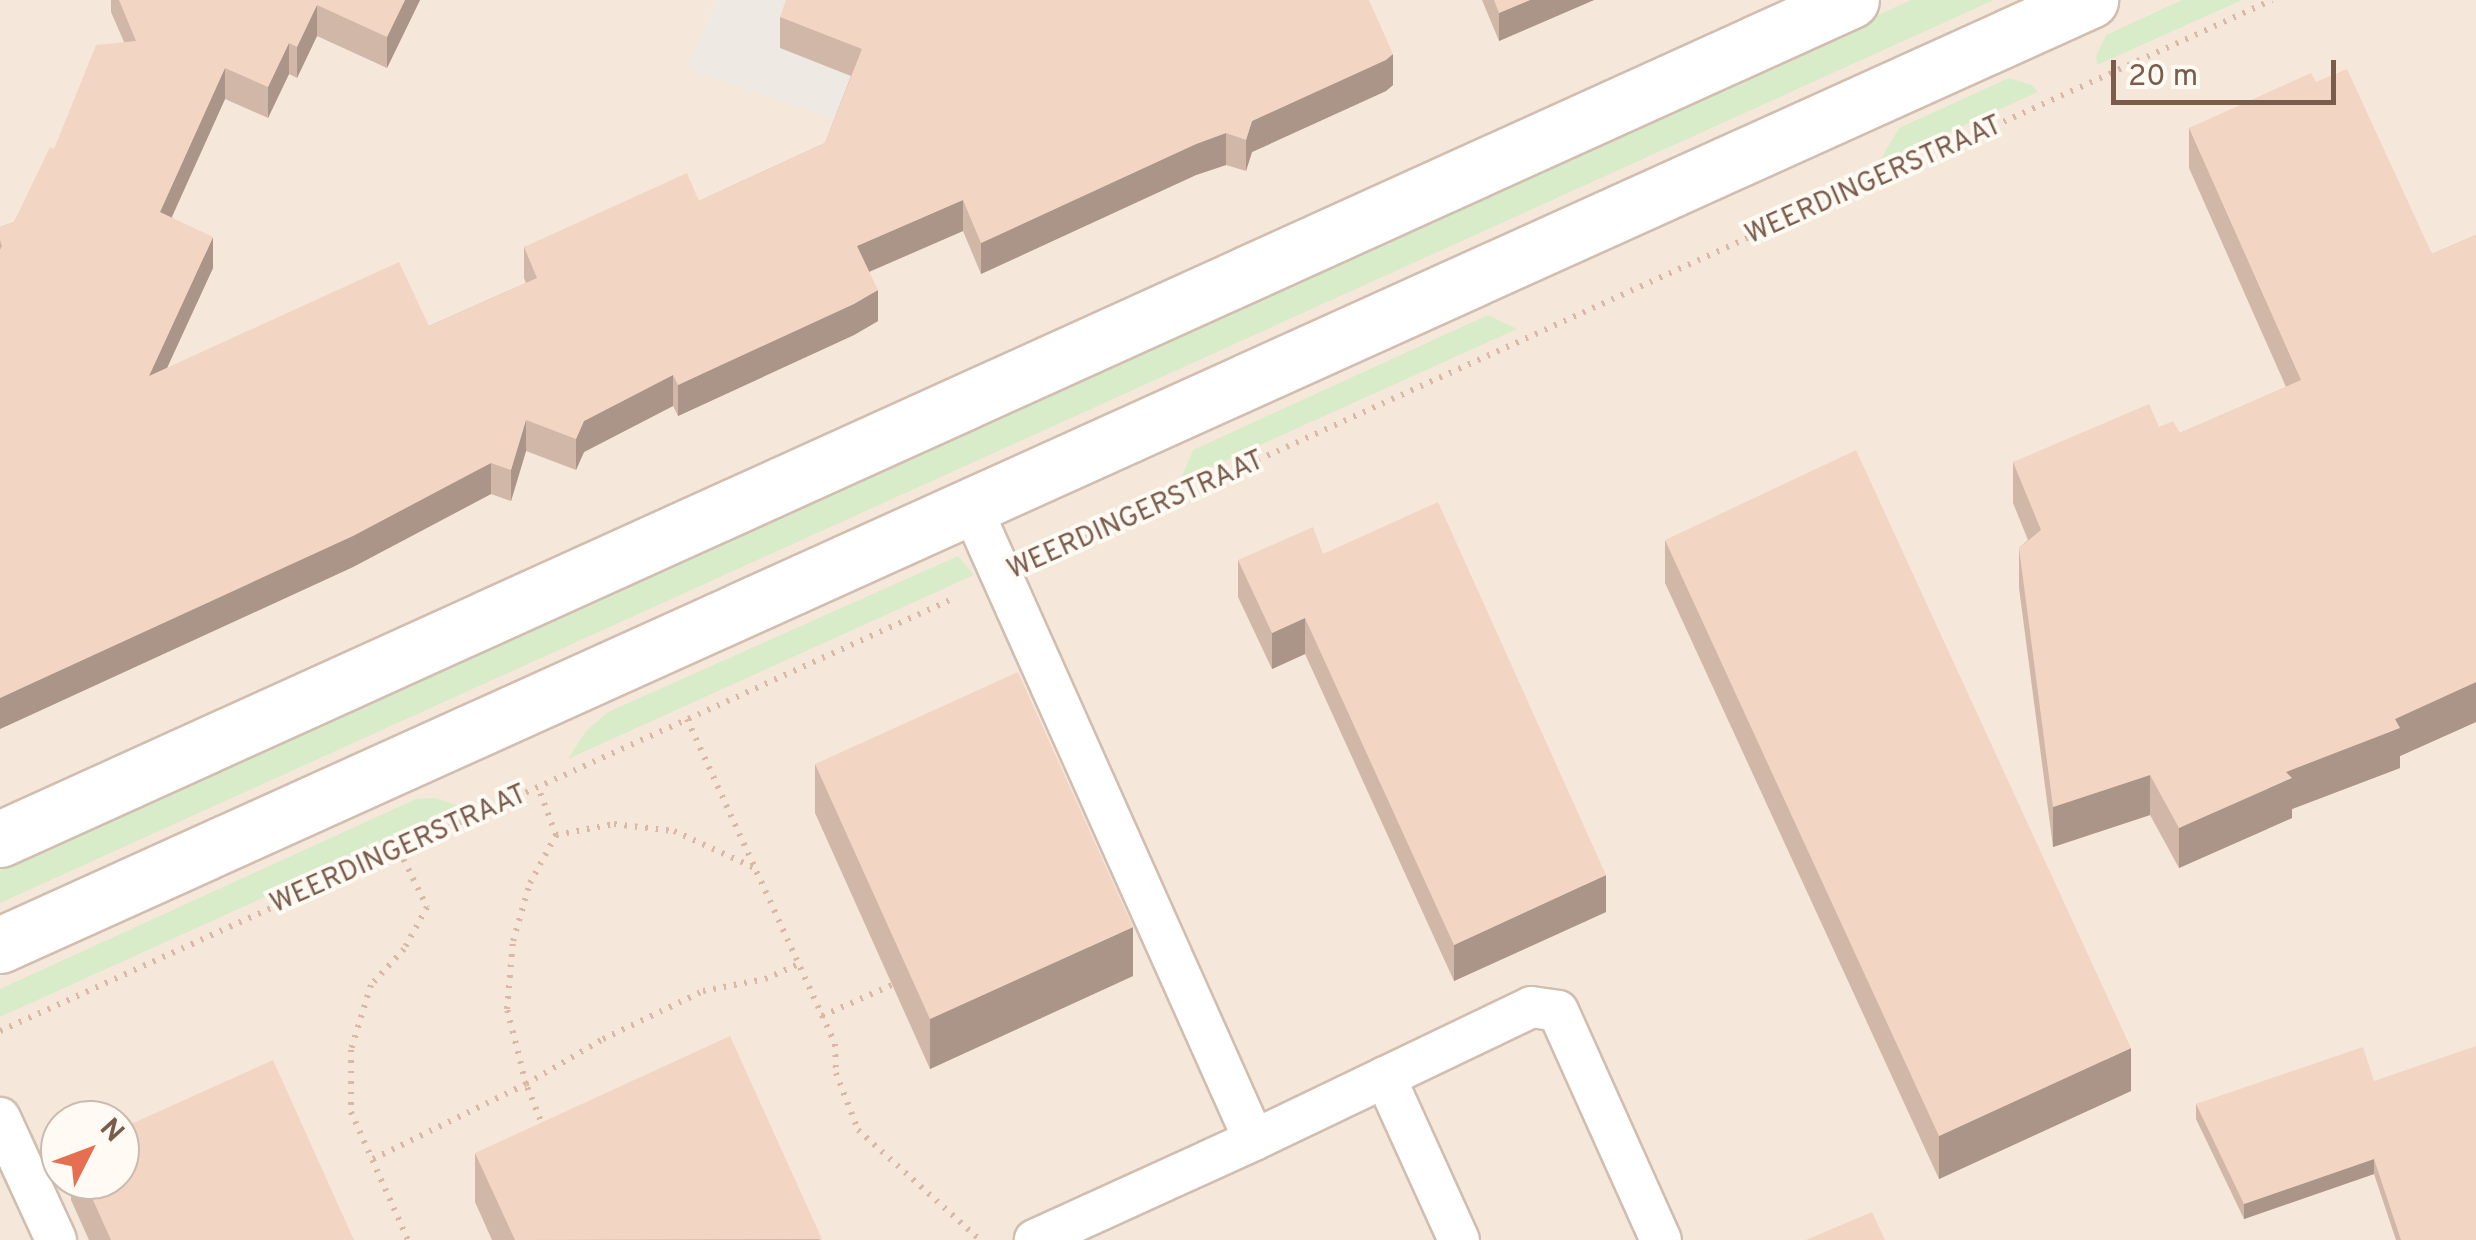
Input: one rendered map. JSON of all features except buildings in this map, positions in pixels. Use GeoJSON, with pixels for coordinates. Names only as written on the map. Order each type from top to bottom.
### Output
{"type":"FeatureCollection","features":[{"type":"Feature","properties":{"kind":"main road"},"geometry":{"type":"LineString","coordinates":[[0,838],[1851,0]]}},
{"type":"Feature","properties":{"kind":"main road"},"geometry":{"type":"LineString","coordinates":[[0,944],[2090,0]]}},
{"type":"Feature","properties":{"kind":"lane"},"geometry":{"type":"LineString","coordinates":[[971,507],[1254,1140]]}},
{"type":"Feature","properties":{"kind":"lane"},"geometry":{"type":"LineString","coordinates":[[1035,1240],[1530,1007],[1558,1011],[1662,1240]]}},
{"type":"Feature","properties":{"kind":"lane"},"geometry":{"type":"LineString","coordinates":[[1385,1077],[1459,1240]]}},
{"type":"Feature","properties":{"kind":"lane"},"geometry":{"type":"LineString","coordinates":[[0,1118],[56,1240]]}},
{"type":"Feature","properties":{"kind":"path","name":"WEERDINGERSTRAAT"},"geometry":{"type":"LineString","coordinates":[[0,1031],[2272,0]]}},
{"type":"Feature","properties":{"kind":"path"},"geometry":{"type":"LineString","coordinates":[[686,719],[835,1044],[836,1073],[858,1130],[980,1240]]}},
{"type":"Feature","properties":{"kind":"path"},"geometry":{"type":"LineString","coordinates":[[538,787],[556,835],[530,883],[513,941],[507,1009],[526,1084],[546,1132]]}},
{"type":"Feature","properties":{"kind":"path"},"geometry":{"type":"LineString","coordinates":[[556,835],[614,824],[674,830],[755,868]]}},
{"type":"Feature","properties":{"kind":"path"},"geometry":{"type":"LineString","coordinates":[[399,850],[426,907],[404,948],[370,984],[351,1050],[351,1112],[408,1240]]}},
{"type":"Feature","properties":{"kind":"path"},"geometry":{"type":"LineString","coordinates":[[373,1159],[703,991],[765,978],[799,964]]}},
{"type":"Feature","properties":{"kind":"path"},"geometry":{"type":"LineString","coordinates":[[822,1016],[892,985]]}},
{"type":"Feature","properties":{"kind":"shaded area"},"geometry":{"type":"Polygon","coordinates":[[[0,0],[716,0],[688,69],[958,0],[2476,0],[2476,1240],[0,1240],[0,0]]]}},
{"type":"Feature","properties":{"kind":"shaded area"},"geometry":{"type":"Polygon","coordinates":[[[716,0],[958,0],[898,140],[687,69],[716,0]]]}},
{"type":"Feature","properties":{"kind":"green space"},"geometry":{"type":"Polygon","coordinates":[[[1911,0],[1994,0],[0,903],[0,866],[1911,0]]]}},
{"type":"Feature","properties":{"kind":"green space"},"geometry":{"type":"Polygon","coordinates":[[[2182,0],[2242,0],[2097,65],[2096,56],[2106,35],[2182,0]]]}},
{"type":"Feature","properties":{"kind":"green space"},"geometry":{"type":"Polygon","coordinates":[[[2009,78],[2032,85],[2038,92],[1878,164],[1899,128],[2009,78]]]}},
{"type":"Feature","properties":{"kind":"green space"},"geometry":{"type":"Polygon","coordinates":[[[1488,315],[1517,329],[1180,481],[1193,450],[1488,315]]]}},
{"type":"Feature","properties":{"kind":"green space"},"geometry":{"type":"Polygon","coordinates":[[[958,556],[974,575],[568,759],[586,731],[608,712],[958,556]]]}},
{"type":"Feature","properties":{"kind":"green space"},"geometry":{"type":"Polygon","coordinates":[[[435,798],[463,807],[0,1017],[0,989],[416,799],[435,798]]]}}]}
